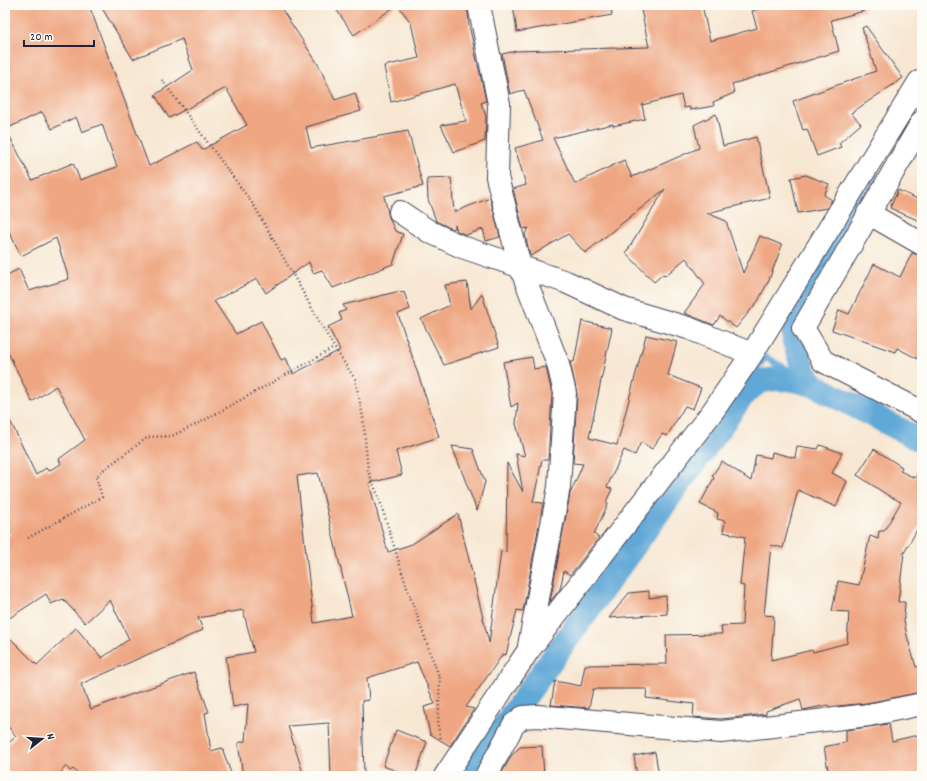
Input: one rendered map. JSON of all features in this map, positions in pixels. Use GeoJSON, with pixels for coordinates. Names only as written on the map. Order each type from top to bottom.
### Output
{"type":"FeatureCollection","features":[{"type":"Feature","properties":{"kind":"street"},"geometry":{"type":"LineString","coordinates":[[479,5],[499,104],[497,177],[520,266],[558,364],[565,394],[559,487],[528,651]]}},
{"type":"Feature","properties":{"kind":"street"},"geometry":{"type":"LineString","coordinates":[[447,773],[528,651],[713,411],[752,354],[920,82]]}},
{"type":"Feature","properties":{"kind":"street"},"geometry":{"type":"LineString","coordinates":[[922,122],[868,213],[803,328],[823,362],[922,412]]}},
{"type":"Feature","properties":{"kind":"street"},"geometry":{"type":"LineString","coordinates":[[400,212],[430,232],[462,247],[566,282],[624,309],[688,328],[752,354]]}},
{"type":"Feature","properties":{"kind":"street"},"geometry":{"type":"LineString","coordinates":[[868,213],[922,244]]}},
{"type":"Feature","properties":{"kind":"street"},"geometry":{"type":"LineString","coordinates":[[486,776],[514,724],[523,716],[721,732],[869,715],[922,704]]}},
{"type":"Feature","properties":{"kind":"path"},"geometry":{"type":"LineString","coordinates":[[162,80],[256,207],[334,348],[355,379],[363,417],[368,471],[379,498],[408,591],[440,679],[438,725],[447,773]]}},
{"type":"Feature","properties":{"kind":"path"},"geometry":{"type":"LineString","coordinates":[[28,538],[102,497],[96,477],[103,470],[148,437],[172,436],[201,422],[334,348]]}},
{"type":"Feature","properties":{"kind":"building"},"geometry":{"type":"Polygon","coordinates":[[[5,5],[89,5],[149,166],[197,142],[202,150],[247,125],[226,88],[169,118],[155,95],[193,70],[182,39],[133,59],[100,5],[279,5],[318,64],[335,100],[355,93],[361,111],[306,127],[311,148],[408,131],[423,186],[384,196],[389,217],[395,231],[403,234],[393,264],[333,288],[322,270],[313,273],[309,262],[266,293],[257,279],[214,301],[236,334],[261,321],[281,360],[286,358],[293,374],[340,350],[328,327],[342,320],[339,313],[346,310],[343,305],[400,291],[401,293],[404,292],[410,309],[398,314],[439,437],[396,451],[402,475],[369,483],[388,552],[412,544],[458,514],[489,643],[501,551],[506,552],[507,463],[523,492],[516,454],[525,456],[516,424],[518,403],[511,407],[503,362],[532,357],[534,369],[546,367],[552,394],[548,460],[542,460],[533,502],[543,503],[523,611],[517,610],[506,655],[503,654],[466,707],[474,709],[450,746],[430,734],[424,707],[435,704],[417,662],[367,678],[369,700],[362,701],[364,776],[331,776],[329,723],[288,726],[304,776],[243,776],[238,743],[245,741],[248,704],[233,707],[226,657],[254,652],[243,610],[198,618],[203,630],[81,684],[91,709],[194,672],[209,712],[205,713],[211,751],[222,748],[232,776],[81,776],[73,769],[70,771],[66,766],[58,776],[5,776],[5,747],[16,736],[5,723],[5,633],[37,665],[76,628],[102,658],[129,639],[110,600],[85,623],[63,599],[51,604],[46,594],[5,621],[5,538],[11,534],[5,523],[5,410],[36,475],[46,468],[48,471],[61,464],[59,459],[85,440],[56,386],[32,402],[5,346],[5,276],[19,269],[29,291],[69,279],[56,238],[21,256],[5,223],[5,5]],[[42,112],[6,129],[32,180],[73,163],[80,180],[117,167],[102,124],[82,132],[76,117],[52,129],[42,112]],[[318,473],[297,476],[314,623],[352,616],[318,473]]]}},
{"type":"Feature","properties":{"kind":"building"},"geometry":{"type":"Polygon","coordinates":[[[333,5],[397,5],[354,35],[333,5]]]}},
{"type":"Feature","properties":{"kind":"building"},"geometry":{"type":"Polygon","coordinates":[[[398,5],[467,5],[469,25],[486,101],[481,103],[486,116],[485,141],[454,152],[441,125],[466,121],[455,84],[391,102],[384,66],[419,58],[411,23],[398,5]]]}},
{"type":"Feature","properties":{"kind":"building"},"geometry":{"type":"Polygon","coordinates":[[[513,5],[611,5],[612,15],[517,32],[513,5]]]}},
{"type":"Feature","properties":{"kind":"building"},"geometry":{"type":"Polygon","coordinates":[[[640,5],[702,5],[710,41],[757,28],[752,11],[773,5],[863,5],[864,11],[831,20],[839,51],[732,84],[734,93],[713,102],[714,106],[690,110],[690,107],[684,108],[681,95],[642,105],[645,119],[613,126],[613,124],[553,138],[575,184],[624,160],[632,177],[699,148],[694,125],[716,114],[723,146],[756,137],[770,198],[707,213],[726,221],[743,273],[760,236],[782,245],[769,280],[758,301],[736,328],[720,316],[714,325],[684,313],[705,284],[686,258],[665,276],[663,274],[654,282],[626,253],[665,189],[585,253],[568,234],[531,256],[530,255],[525,234],[529,228],[523,229],[513,189],[526,185],[515,148],[543,140],[524,90],[510,94],[502,54],[516,51],[649,47],[640,5]]]}},
{"type":"Feature","properties":{"kind":"building"},"geometry":{"type":"Polygon","coordinates":[[[866,26],[903,78],[851,113],[861,124],[839,143],[841,147],[817,156],[807,129],[803,130],[793,101],[876,71],[862,28],[866,26]]]}},
{"type":"Feature","properties":{"kind":"building"},"geometry":{"type":"Polygon","coordinates":[[[806,175],[829,184],[824,195],[832,200],[827,208],[798,213],[791,178],[806,175]]]}},
{"type":"Feature","properties":{"kind":"building"},"geometry":{"type":"Polygon","coordinates":[[[451,178],[454,212],[490,198],[500,237],[486,241],[483,229],[466,235],[457,231],[455,225],[455,228],[452,229],[436,221],[428,199],[427,179],[451,178]]]}},
{"type":"Feature","properties":{"kind":"building"},"geometry":{"type":"Polygon","coordinates":[[[898,190],[922,201],[922,222],[890,208],[898,190]]]}},
{"type":"Feature","properties":{"kind":"building"},"geometry":{"type":"Polygon","coordinates":[[[912,253],[922,256],[922,361],[897,348],[895,352],[832,330],[839,310],[849,314],[874,264],[900,277],[912,253]]]}},
{"type":"Feature","properties":{"kind":"building"},"geometry":{"type":"Polygon","coordinates":[[[467,282],[471,309],[482,294],[499,347],[444,365],[421,319],[450,305],[445,285],[467,282]]]}},
{"type":"Feature","properties":{"kind":"building"},"geometry":{"type":"Polygon","coordinates":[[[582,321],[612,328],[589,438],[617,445],[646,335],[677,342],[668,375],[701,388],[693,409],[685,406],[667,436],[662,434],[652,449],[641,442],[635,455],[624,450],[607,487],[612,489],[606,502],[608,504],[594,534],[599,538],[570,575],[564,571],[560,589],[550,602],[570,494],[583,464],[573,463],[577,394],[570,362],[574,362],[582,321]]]}},
{"type":"Feature","properties":{"kind":"building"},"geometry":{"type":"Polygon","coordinates":[[[820,445],[842,453],[832,473],[847,481],[836,507],[798,490],[783,548],[771,545],[764,615],[774,616],[771,660],[812,650],[813,652],[847,643],[849,612],[832,611],[838,581],[859,585],[870,536],[878,539],[879,531],[884,531],[901,502],[857,475],[874,449],[902,467],[900,471],[915,478],[922,465],[922,521],[904,553],[898,602],[905,602],[904,620],[907,636],[916,667],[922,666],[922,692],[867,703],[829,707],[828,705],[803,710],[800,699],[766,711],[766,714],[721,719],[693,717],[694,704],[646,698],[647,689],[593,689],[589,708],[551,705],[555,681],[581,686],[585,665],[667,664],[666,635],[722,634],[721,626],[742,625],[744,586],[740,585],[745,537],[723,532],[725,521],[717,519],[718,513],[700,504],[714,478],[712,476],[722,461],[751,481],[756,455],[771,458],[772,452],[795,458],[797,446],[818,449],[820,445]]]}},
{"type":"Feature","properties":{"kind":"building"},"geometry":{"type":"Polygon","coordinates":[[[452,446],[473,449],[485,482],[477,511],[452,446]]]}},
{"type":"Feature","properties":{"kind":"building"},"geometry":{"type":"Polygon","coordinates":[[[649,591],[649,598],[666,596],[667,614],[609,618],[629,593],[649,591]]]}},
{"type":"Feature","properties":{"kind":"building"},"geometry":{"type":"Polygon","coordinates":[[[889,724],[892,741],[922,734],[922,776],[829,776],[824,747],[846,742],[846,730],[889,724]]]}},
{"type":"Feature","properties":{"kind":"building"},"geometry":{"type":"Polygon","coordinates":[[[396,730],[427,742],[415,776],[410,776],[383,766],[396,730]]]}},
{"type":"Feature","properties":{"kind":"building"},"geometry":{"type":"Polygon","coordinates":[[[542,746],[544,776],[500,776],[512,755],[520,747],[542,746]]]}},
{"type":"Feature","properties":{"kind":"building"},"geometry":{"type":"Polygon","coordinates":[[[655,752],[659,776],[637,776],[634,756],[655,752]]]}},
{"type":"Feature","properties":{"kind":"waterway"},"geometry":{"type":"LineString","coordinates":[[816,386],[804,372],[794,341],[792,314],[875,184]]}},
{"type":"Feature","properties":{"kind":"waterway"},"geometry":{"type":"LineString","coordinates":[[747,380],[765,357],[816,386]]}},
{"type":"Feature","properties":{"kind":"waterway"},"geometry":{"type":"LineString","coordinates":[[468,776],[745,393],[759,382],[775,379],[793,380],[816,386],[922,441]]}},
{"type":"Feature","properties":{"kind":"waterway"},"geometry":{"type":"LineString","coordinates":[[464,776],[503,712],[623,546]]}}]}
